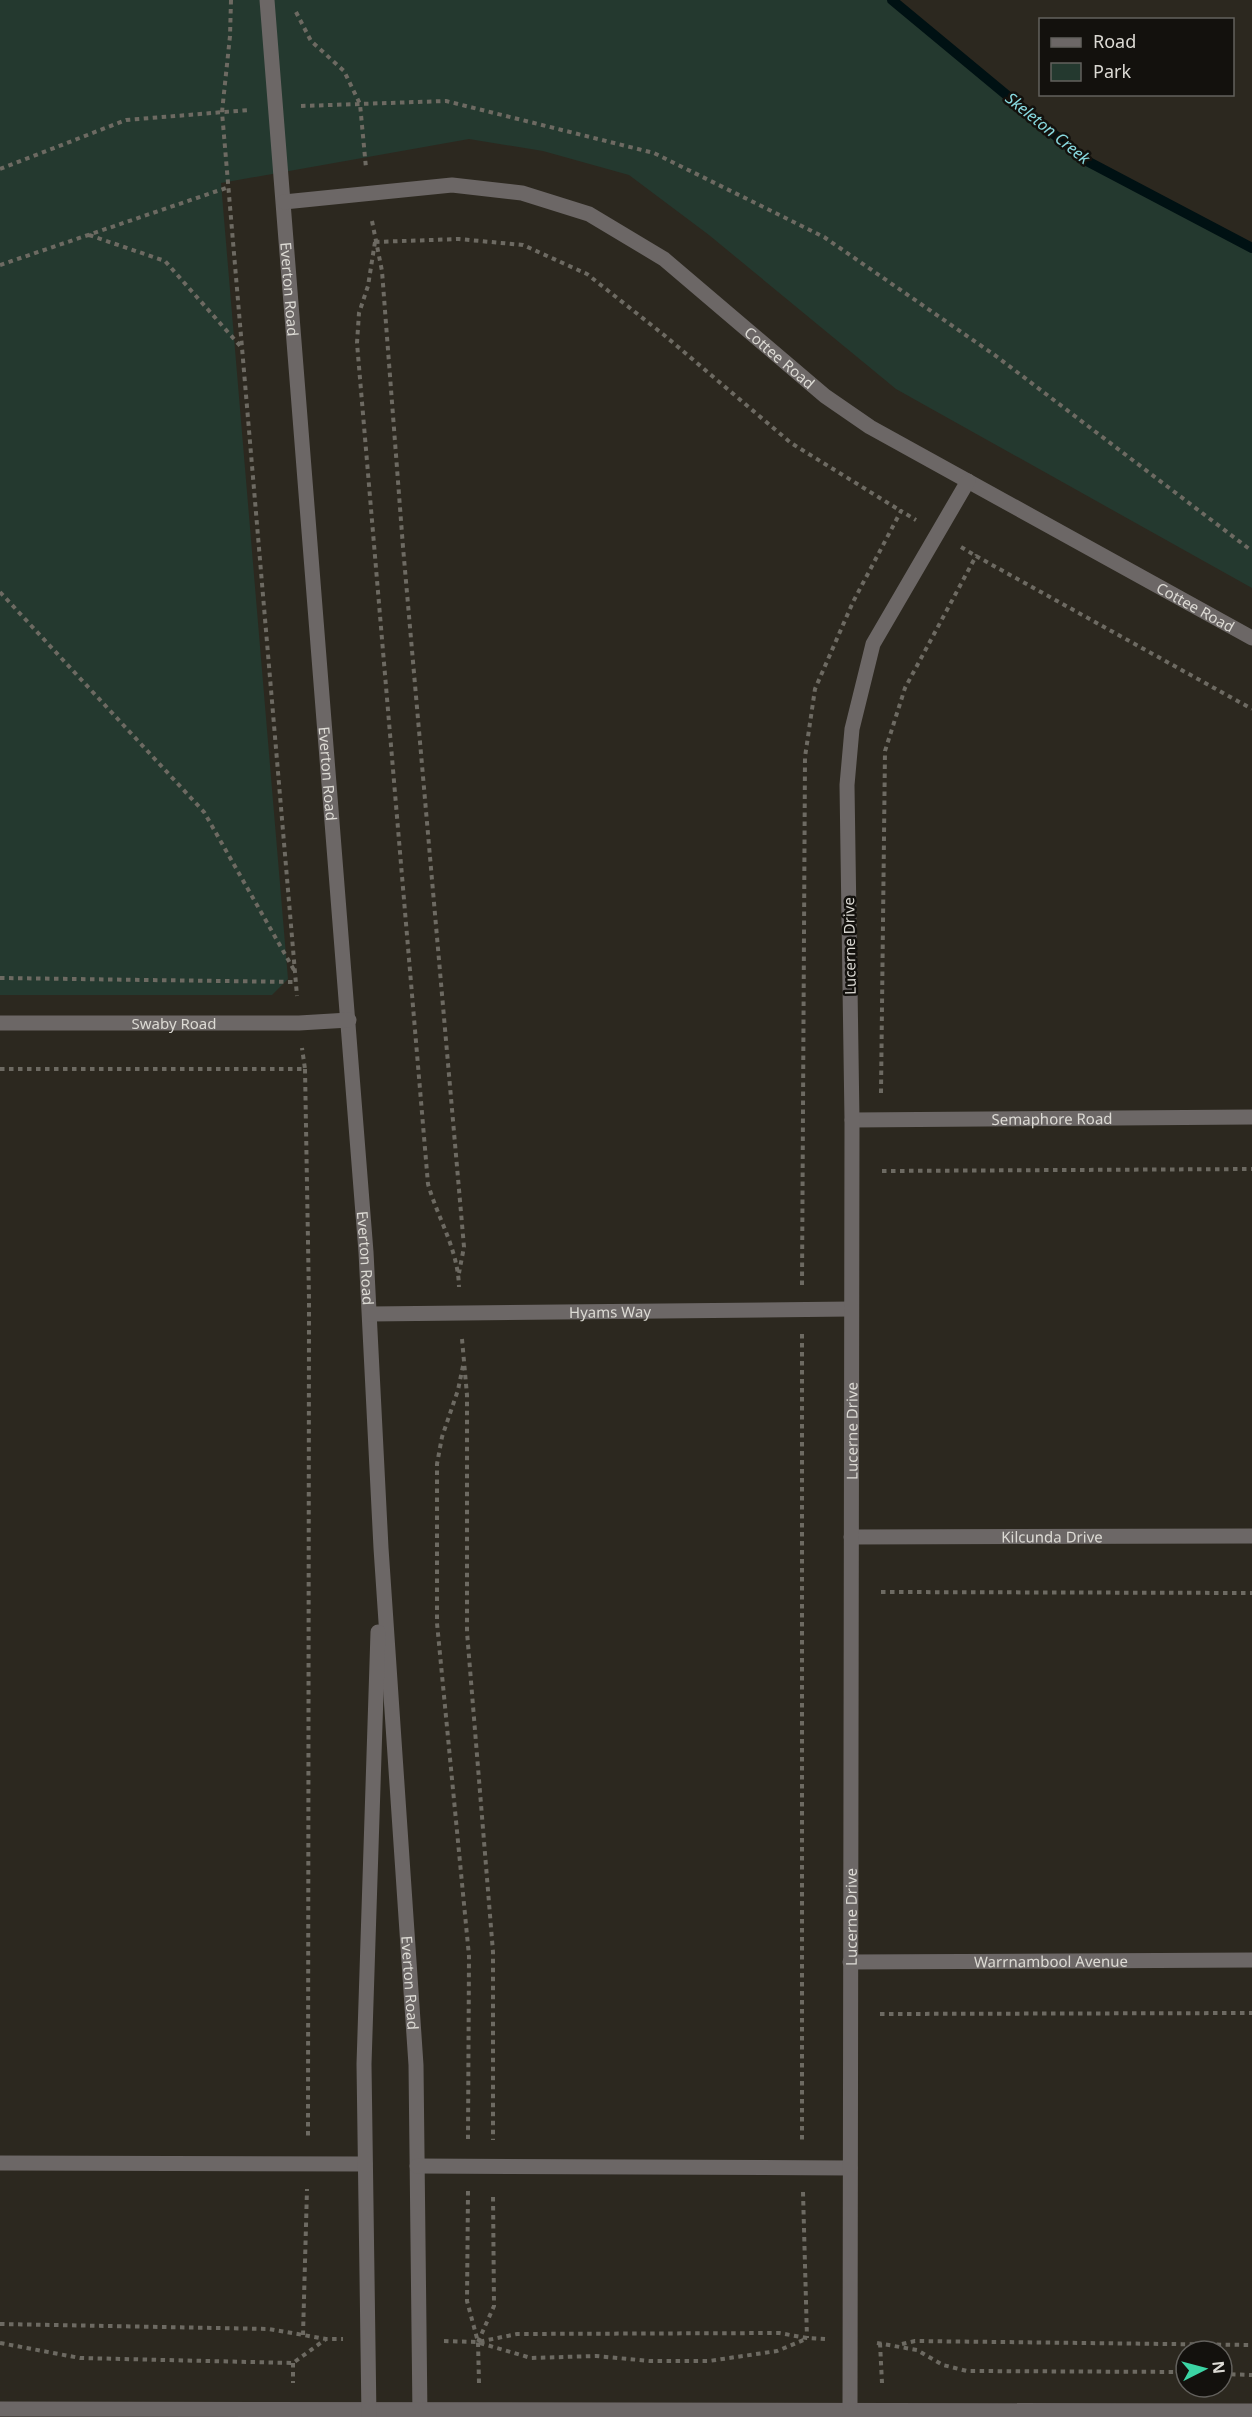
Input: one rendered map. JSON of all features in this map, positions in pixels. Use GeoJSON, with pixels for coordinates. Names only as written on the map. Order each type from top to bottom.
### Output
{"type":"FeatureCollection","features":[{"type":"Feature","properties":{"kind":"street","name":"Everton Road"},"geometry":{"type":"LineString","coordinates":[[267,0],[349,1020],[370,1314],[381,1548],[416,2065],[420,2414]]}},
{"type":"Feature","properties":{"kind":"street","name":"Cottee Road"},"geometry":{"type":"LineString","coordinates":[[284,202],[452,185],[522,193],[589,214],[664,259],[825,396],[870,426],[1252,638]]}},
{"type":"Feature","properties":{"kind":"street","name":"Lucerne Drive"},"geometry":{"type":"LineString","coordinates":[[849,2411],[852,1120],[847,785],[852,729],[873,644],[968,481]]}},
{"type":"Feature","properties":{"kind":"street","name":"Swaby Road"},"geometry":{"type":"LineString","coordinates":[[0,1023],[299,1023],[349,1020]]}},
{"type":"Feature","properties":{"kind":"street","name":"Semaphore Road"},"geometry":{"type":"LineString","coordinates":[[852,1120],[1252,1117]]}},
{"type":"Feature","properties":{"kind":"street","name":"Hyams Way"},"geometry":{"type":"LineString","coordinates":[[370,1314],[852,1309]]}},
{"type":"Feature","properties":{"kind":"street","name":"Kilcunda Drive"},"geometry":{"type":"LineString","coordinates":[[851,1537],[1252,1536]]}},
{"type":"Feature","properties":{"kind":"street","name":"Everton Road"},"geometry":{"type":"LineString","coordinates":[[370,2414],[364,2064],[381,1548]]}},
{"type":"Feature","properties":{"kind":"street","name":"Warrnambool Avenue"},"geometry":{"type":"LineString","coordinates":[[850,1962],[1252,1960]]}},
{"type":"Feature","properties":{"kind":"street"},"geometry":{"type":"LineString","coordinates":[[0,2163],[365,2164]]}},
{"type":"Feature","properties":{"kind":"street"},"geometry":{"type":"LineString","coordinates":[[417,2166],[850,2168]]}},
{"type":"Feature","properties":{"kind":"street"},"geometry":{"type":"LineString","coordinates":[[0,2409],[370,2414],[420,2414],[479,2410],[1252,2411]]}},
{"type":"Feature","properties":{"kind":"path"},"geometry":{"type":"LineString","coordinates":[[231,0],[230,36],[222,112],[299,1023],[305,1069],[309,1300],[310,1615],[308,2163],[303,2335]]}},
{"type":"Feature","properties":{"kind":"path"},"geometry":{"type":"LineString","coordinates":[[295,10],[312,40],[344,71],[360,104],[368,192],[375,242],[382,271],[403,547],[464,1247],[459,1277],[450,1238],[436,1211],[428,1184],[357,343],[359,314],[368,285],[375,242]]}},
{"type":"Feature","properties":{"kind":"path"},"geometry":{"type":"LineString","coordinates":[[0,265],[229,187]]}},
{"type":"Feature","properties":{"kind":"path"},"geometry":{"type":"LineString","coordinates":[[88,235],[165,261],[243,349]]}},
{"type":"Feature","properties":{"kind":"path"},"geometry":{"type":"LineString","coordinates":[[375,242],[459,238],[523,245],[587,274],[664,334],[791,443],[976,556],[1252,709]]}},
{"type":"Feature","properties":{"kind":"path"},"geometry":{"type":"LineString","coordinates":[[807,2338],[802,2168],[802,1309],[805,758],[815,689],[853,602],[901,511]]}},
{"type":"Feature","properties":{"kind":"path"},"geometry":{"type":"LineString","coordinates":[[882,1183],[885,751],[905,688],[976,556]]}},
{"type":"Feature","properties":{"kind":"path"},"geometry":{"type":"LineString","coordinates":[[0,592],[204,812],[295,973]]}},
{"type":"Feature","properties":{"kind":"path"},"geometry":{"type":"LineString","coordinates":[[0,978],[296,982]]}},
{"type":"Feature","properties":{"kind":"path"},"geometry":{"type":"LineString","coordinates":[[0,1069],[305,1069]]}},
{"type":"Feature","properties":{"kind":"path"},"geometry":{"type":"LineString","coordinates":[[882,1171],[1252,1169]]}},
{"type":"Feature","properties":{"kind":"path"},"geometry":{"type":"LineString","coordinates":[[478,2342],[494,2306],[493,1952],[467,1632],[467,1395],[463,1362],[458,1390],[442,1437],[437,1464],[437,1623],[469,1956],[467,2301],[478,2342],[479,2410]]}},
{"type":"Feature","properties":{"kind":"path"},"geometry":{"type":"LineString","coordinates":[[881,1581],[881,1592],[1252,1593]]}},
{"type":"Feature","properties":{"kind":"path"},"geometry":{"type":"LineString","coordinates":[[880,1962],[880,2025]]}},
{"type":"Feature","properties":{"kind":"path"},"geometry":{"type":"LineString","coordinates":[[880,2013],[1252,2013]]}},
{"type":"Feature","properties":{"kind":"path"},"geometry":{"type":"LineString","coordinates":[[0,2324],[269,2329],[326,2339],[293,2362],[80,2358],[0,2343]]}},
{"type":"Feature","properties":{"kind":"path"},"geometry":{"type":"LineString","coordinates":[[880,2331],[884,2411]]}},
{"type":"Feature","properties":{"kind":"path"},"geometry":{"type":"LineString","coordinates":[[478,2342],[517,2334],[779,2333],[807,2338]]}},
{"type":"Feature","properties":{"kind":"path"},"geometry":{"type":"LineString","coordinates":[[478,2342],[531,2358],[596,2356],[650,2361],[709,2361],[777,2351],[807,2338]]}},
{"type":"Feature","properties":{"kind":"path"},"geometry":{"type":"LineString","coordinates":[[1174,2344],[915,2341],[900,2345],[917,2349],[943,2366],[968,2371],[1174,2372]]}},
{"type":"Feature","properties":{"kind":"path"},"geometry":{"type":"LineString","coordinates":[[1234,2345],[1252,2345]]}},
{"type":"Feature","properties":{"kind":"path"},"geometry":{"type":"LineString","coordinates":[[1234,2374],[1252,2375]]}},
{"type":"Feature","properties":{"kind":"green space"},"geometry":{"type":"Polygon","coordinates":[[[0,0],[892,0],[1085,160],[1252,248],[1252,588],[896,389],[709,235],[629,175],[543,151],[469,139],[221,183],[288,979],[272,995],[0,995],[0,0]]]}},
{"type":"Feature","properties":{"kind":"waterway","name":"Skeleton Creek"},"geometry":{"type":"LineString","coordinates":[[892,0],[1085,160],[1252,248]]}}]}
